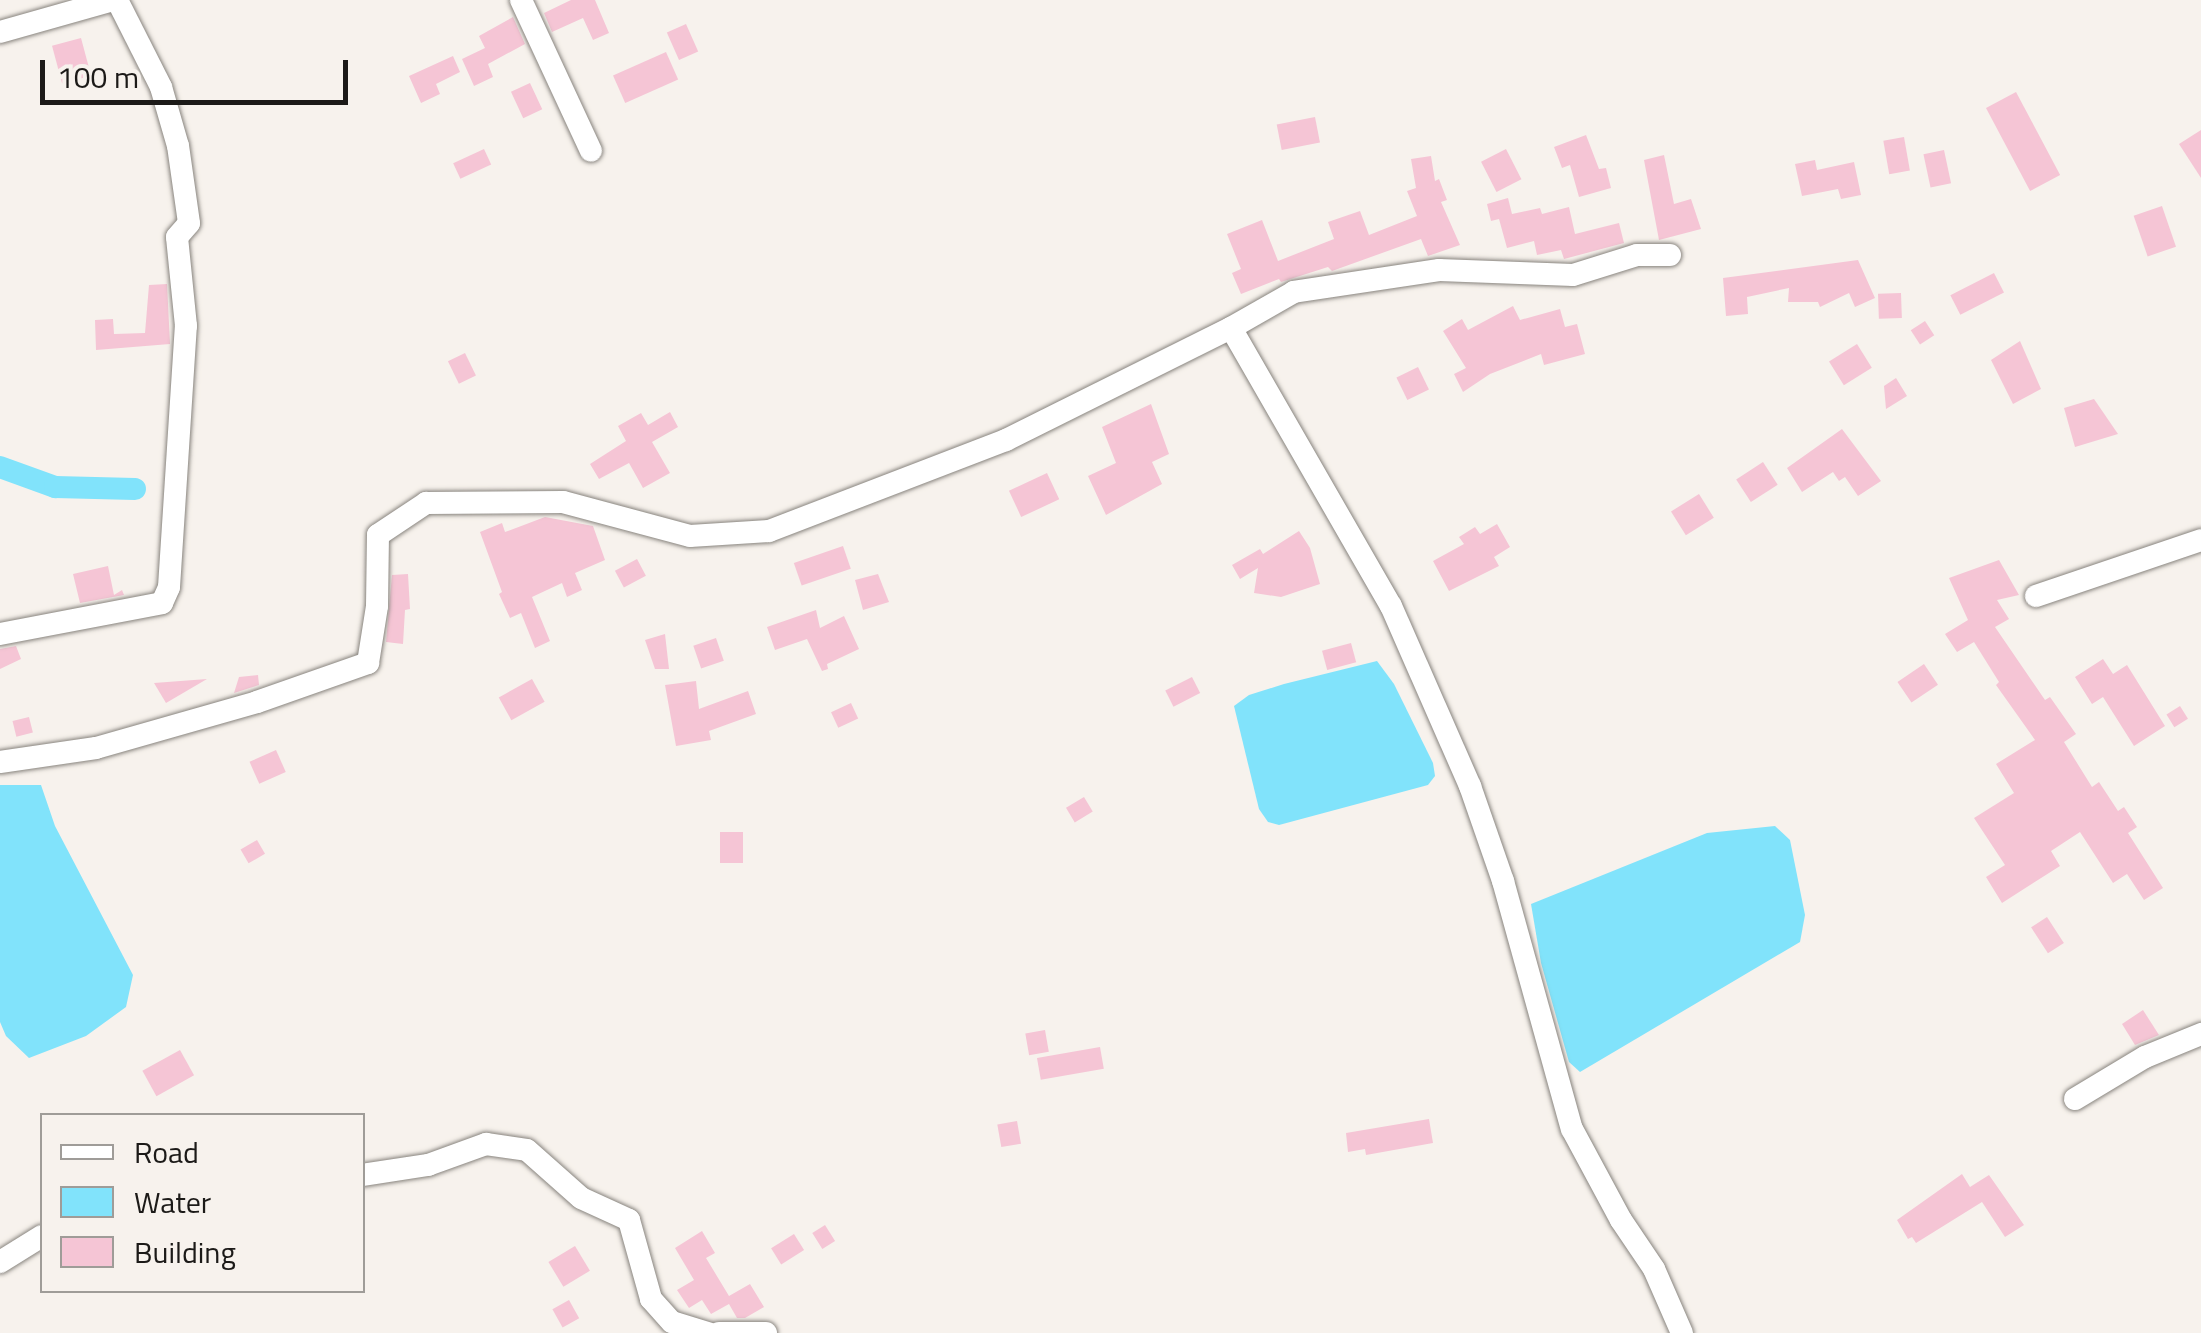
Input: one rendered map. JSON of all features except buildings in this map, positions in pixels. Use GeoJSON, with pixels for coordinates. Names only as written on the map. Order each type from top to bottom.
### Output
{"type":"FeatureCollection","features":[{"type":"Feature","properties":{"kind":"street"},"geometry":{"type":"LineString","coordinates":[[0,32],[116,0],[172,122],[186,326],[169,588],[162,603],[0,634]]}},
{"type":"Feature","properties":{"kind":"street"},"geometry":{"type":"LineString","coordinates":[[521,0],[590,151]]}},
{"type":"Feature","properties":{"kind":"street"},"geometry":{"type":"LineString","coordinates":[[0,762],[96,748],[257,702],[368,663],[377,606],[378,535],[426,503],[563,502],[690,536],[770,531],[1006,440],[1231,328],[1294,292],[1439,270],[1572,275],[1637,255],[1670,255]]}},
{"type":"Feature","properties":{"kind":"street"},"geometry":{"type":"LineString","coordinates":[[1231,328],[1391,606],[1470,786],[1504,881],[1572,1129],[1654,1269],[1682,1333]]}},
{"type":"Feature","properties":{"kind":"street"},"geometry":{"type":"LineString","coordinates":[[2036,596],[2201,540]]}},
{"type":"Feature","properties":{"kind":"street"},"geometry":{"type":"LineString","coordinates":[[2075,1099],[2145,1057],[2201,1034]]}},
{"type":"Feature","properties":{"kind":"street"},"geometry":{"type":"LineString","coordinates":[[365,1175],[428,1165],[486,1144],[527,1150],[581,1198],[628,1220],[651,1298],[672,1322],[709,1333]]}},
{"type":"Feature","properties":{"kind":"street"},"geometry":{"type":"LineString","coordinates":[[0,1262],[40,1237]]}},
{"type":"Feature","properties":{"kind":"street"},"geometry":{"type":"LineString","coordinates":[[719,1333],[766,1333]]}},
{"type":"Feature","properties":{"kind":"water"},"geometry":{"type":"Polygon","coordinates":[[[1377,661],[1394,684],[1433,763],[1435,776],[1428,785],[1279,825],[1268,822],[1259,809],[1234,706],[1249,695],[1377,661]]]}},
{"type":"Feature","properties":{"kind":"water"},"geometry":{"type":"Polygon","coordinates":[[[0,785],[41,785],[55,826],[133,975],[126,1007],[86,1036],[29,1058],[6,1036],[0,1022],[0,785]]]}},
{"type":"Feature","properties":{"kind":"water"},"geometry":{"type":"Polygon","coordinates":[[[1775,826],[1790,840],[1805,915],[1800,942],[1580,1072],[1569,1062],[1541,963],[1531,904],[1707,833],[1775,826]]]}},
{"type":"Feature","properties":{"kind":"waterway"},"geometry":{"type":"LineString","coordinates":[[0,467],[55,487],[135,489]]}}]}
